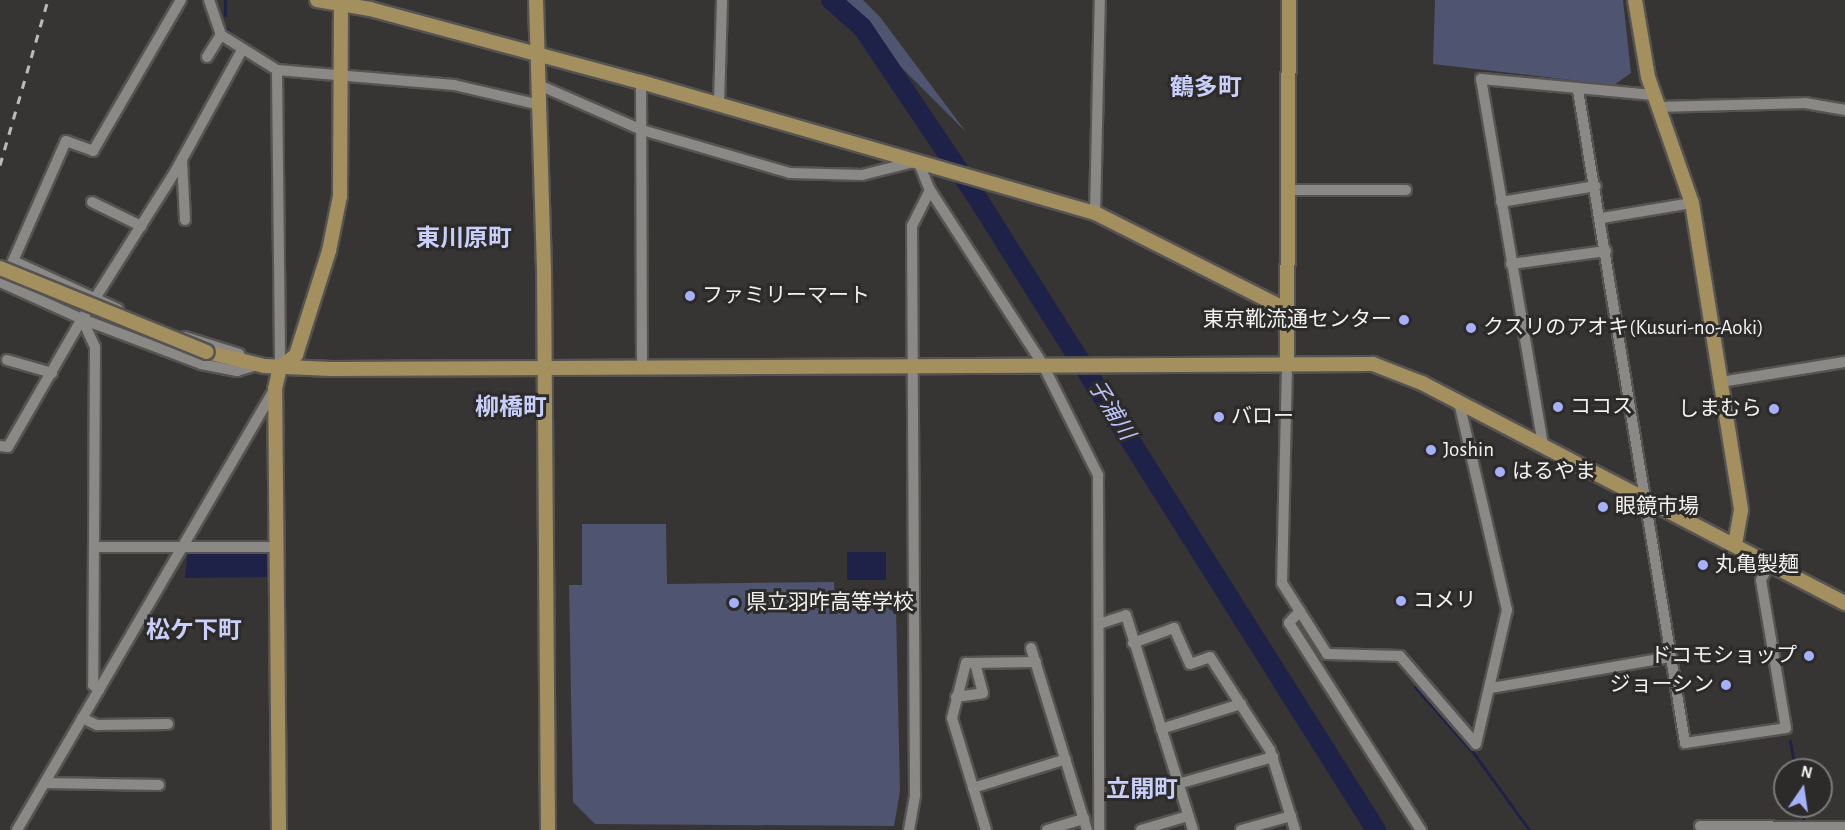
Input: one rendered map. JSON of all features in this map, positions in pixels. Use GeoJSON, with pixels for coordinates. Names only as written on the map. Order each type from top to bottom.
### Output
{"type":"FeatureCollection","features":[{"type":"Feature","properties":{"kind":"street"},"geometry":{"type":"LineString","coordinates":[[181,0],[93,151],[66,141],[1,283],[82,319],[201,364],[237,371],[258,365]]}},
{"type":"Feature","properties":{"kind":"street"},"geometry":{"type":"LineString","coordinates":[[209,0],[221,35],[241,52],[277,70],[454,85],[540,105]]}},
{"type":"Feature","properties":{"kind":"street"},"geometry":{"type":"LineString","coordinates":[[318,0],[341,1],[719,103],[1095,213],[1287,310]]}},
{"type":"Feature","properties":{"kind":"street"},"geometry":{"type":"LineString","coordinates":[[536,0],[545,367],[548,830]]}},
{"type":"Feature","properties":{"kind":"street"},"geometry":{"type":"LineString","coordinates":[[719,103],[722,0]]}},
{"type":"Feature","properties":{"kind":"street"},"geometry":{"type":"LineString","coordinates":[[1095,213],[1100,0]]}},
{"type":"Feature","properties":{"kind":"street"},"geometry":{"type":"LineString","coordinates":[[1289,0],[1287,365],[1281,571],[1299,611],[1327,654],[1400,657],[1476,744],[1491,688],[1507,610],[1459,402]]}},
{"type":"Feature","properties":{"kind":"street"},"geometry":{"type":"LineString","coordinates":[[1635,0],[1655,101],[1692,203],[1741,510],[1735,545]]}},
{"type":"Feature","properties":{"kind":"street"},"geometry":{"type":"LineString","coordinates":[[280,368],[296,355],[329,251],[342,166],[341,1]]}},
{"type":"Feature","properties":{"kind":"street"},"geometry":{"type":"LineString","coordinates":[[207,57],[221,35]]}},
{"type":"Feature","properties":{"kind":"street"},"geometry":{"type":"LineString","coordinates":[[0,446],[8,447],[82,319],[182,159],[241,52]]}},
{"type":"Feature","properties":{"kind":"street"},"geometry":{"type":"LineString","coordinates":[[277,70],[280,368],[275,389],[279,830]]}},
{"type":"Feature","properties":{"kind":"street"},"geometry":{"type":"LineString","coordinates":[[1543,445],[1481,79],[1655,101],[1805,103],[1845,110]]}},
{"type":"Feature","properties":{"kind":"street"},"geometry":{"type":"LineString","coordinates":[[641,82],[642,366]]}},
{"type":"Feature","properties":{"kind":"street"},"geometry":{"type":"LineString","coordinates":[[539,85],[642,130],[813,177],[862,175],[918,161]]}},
{"type":"Feature","properties":{"kind":"street"},"geometry":{"type":"LineString","coordinates":[[1578,90],[1602,218],[1684,743],[1786,728],[1761,580],[1770,563]]}},
{"type":"Feature","properties":{"kind":"street"},"geometry":{"type":"LineString","coordinates":[[182,159],[185,220]]}},
{"type":"Feature","properties":{"kind":"street"},"geometry":{"type":"LineString","coordinates":[[918,161],[930,190],[1048,365],[1098,475],[1099,830]]}},
{"type":"Feature","properties":{"kind":"street"},"geometry":{"type":"LineString","coordinates":[[1501,202],[1596,186]]}},
{"type":"Feature","properties":{"kind":"street"},"geometry":{"type":"LineString","coordinates":[[909,830],[915,795],[915,366],[912,226],[930,190]]}},
{"type":"Feature","properties":{"kind":"street"},"geometry":{"type":"LineString","coordinates":[[1288,190],[1406,190]]}},
{"type":"Feature","properties":{"kind":"street"},"geometry":{"type":"LineString","coordinates":[[92,202],[141,226]]}},
{"type":"Feature","properties":{"kind":"street"},"geometry":{"type":"LineString","coordinates":[[1602,218],[1692,203]]}},
{"type":"Feature","properties":{"kind":"street"},"geometry":{"type":"LineString","coordinates":[[1511,264],[1606,251]]}},
{"type":"Feature","properties":{"kind":"street"},"geometry":{"type":"LineString","coordinates":[[13,261],[95,299],[258,365]]}},
{"type":"Feature","properties":{"kind":"street"},"geometry":{"type":"LineString","coordinates":[[0,268],[207,352],[280,368],[1373,364],[1459,402],[1845,603]]}},
{"type":"Feature","properties":{"kind":"street"},"geometry":{"type":"LineString","coordinates":[[82,319],[95,347],[93,685],[99,690]]}},
{"type":"Feature","properties":{"kind":"street"},"geometry":{"type":"LineString","coordinates":[[7,360],[52,373]]}},
{"type":"Feature","properties":{"kind":"street"},"geometry":{"type":"LineString","coordinates":[[1720,382],[1845,362]]}},
{"type":"Feature","properties":{"kind":"street"},"geometry":{"type":"LineString","coordinates":[[17,830],[275,389]]}},
{"type":"Feature","properties":{"kind":"street"},"geometry":{"type":"LineString","coordinates":[[94,547],[278,547]]}},
{"type":"Feature","properties":{"kind":"street"},"geometry":{"type":"LineString","coordinates":[[1299,611],[1289,623],[1421,830]]}},
{"type":"Feature","properties":{"kind":"street"},"geometry":{"type":"LineString","coordinates":[[1099,624],[1126,615],[1193,830]]}},
{"type":"Feature","properties":{"kind":"street"},"geometry":{"type":"LineString","coordinates":[[1133,643],[1174,628],[1190,664],[1210,657],[1273,757],[1295,830]]}},
{"type":"Feature","properties":{"kind":"street"},"geometry":{"type":"LineString","coordinates":[[1031,648],[1087,830]]}},
{"type":"Feature","properties":{"kind":"street"},"geometry":{"type":"LineString","coordinates":[[1491,688],[1671,657]]}},
{"type":"Feature","properties":{"kind":"street"},"geometry":{"type":"LineString","coordinates":[[986,830],[952,718],[966,663],[1036,662]]}},
{"type":"Feature","properties":{"kind":"street"},"geometry":{"type":"LineString","coordinates":[[956,698],[983,693],[975,663]]}},
{"type":"Feature","properties":{"kind":"street"},"geometry":{"type":"LineString","coordinates":[[1161,729],[1241,704]]}},
{"type":"Feature","properties":{"kind":"street"},"geometry":{"type":"LineString","coordinates":[[82,718],[97,725],[168,724]]}},
{"type":"Feature","properties":{"kind":"street"},"geometry":{"type":"LineString","coordinates":[[1178,784],[1273,757]]}},
{"type":"Feature","properties":{"kind":"street"},"geometry":{"type":"LineString","coordinates":[[973,788],[1066,759]]}},
{"type":"Feature","properties":{"kind":"street"},"geometry":{"type":"LineString","coordinates":[[45,783],[159,785]]}},
{"type":"Feature","properties":{"kind":"street"},"geometry":{"type":"LineString","coordinates":[[1141,830],[1188,816]]}},
{"type":"Feature","properties":{"kind":"street"},"geometry":{"type":"LineString","coordinates":[[1241,830],[1291,816]]}},
{"type":"Feature","properties":{"kind":"street"},"geometry":{"type":"LineString","coordinates":[[1047,830],[1084,819]]}},
{"type":"Feature","properties":{"kind":"street"},"geometry":{"type":"LineString","coordinates":[[1700,826],[1845,827]]}},
{"type":"Feature","properties":{"kind":"shaded area"},"geometry":{"type":"Polygon","coordinates":[[[840,0],[863,0],[880,17],[966,132],[901,67],[866,21],[840,0]]]}},
{"type":"Feature","properties":{"kind":"shaded area"},"geometry":{"type":"Polygon","coordinates":[[[1435,0],[1623,0],[1631,73],[1614,85],[1433,64],[1435,0]]]}},
{"type":"Feature","properties":{"kind":"shaded area"},"geometry":{"type":"Polygon","coordinates":[[[582,524],[666,524],[667,584],[834,582],[835,602],[888,601],[889,610],[896,610],[900,791],[894,826],[595,824],[573,802],[569,585],[582,585],[582,524]]]}},
{"type":"Feature","properties":{"kind":"shaded area"},"geometry":{"type":"Polygon","coordinates":[[[188,548],[271,551],[272,577],[185,578],[188,548]]]}},
{"type":"Feature","properties":{"kind":"shaded area"},"geometry":{"type":"Polygon","coordinates":[[[847,552],[886,552],[886,580],[847,580],[847,552]]]}},
{"type":"Feature","properties":{"kind":"waterway"},"geometry":{"type":"LineString","coordinates":[[225,0],[225,15]]}},
{"type":"Feature","properties":{"kind":"waterway","name":"子浦川"},"geometry":{"type":"LineString","coordinates":[[831,0],[862,27],[976,196],[1376,830]]}},
{"type":"Feature","properties":{"kind":"waterway"},"geometry":{"type":"LineString","coordinates":[[227,29],[234,37]]}},
{"type":"Feature","properties":{"kind":"waterway"},"geometry":{"type":"LineString","coordinates":[[272,61],[286,66]]}},
{"type":"Feature","properties":{"kind":"waterway"},"geometry":{"type":"LineString","coordinates":[[495,89],[503,91]]}},
{"type":"Feature","properties":{"kind":"waterway"},"geometry":{"type":"LineString","coordinates":[[1415,687],[1475,755],[1529,830]]}},
{"type":"Feature","properties":{"kind":"waterway"},"geometry":{"type":"LineString","coordinates":[[1790,741],[1793,758]]}},
{"type":"Feature","properties":{"kind":"waterway"},"geometry":{"type":"LineString","coordinates":[[1803,818],[1804,824]]}},
{"type":"Feature","properties":{"kind":"railway"},"geometry":{"type":"LineString","coordinates":[[0,165],[48,0]]}},
{"type":"Feature","properties":{"kind":"place","name":"ファミリーマート"},"geometry":{"type":"Point","coordinates":[690,296]}},
{"type":"Feature","properties":{"kind":"place","name":"東京靴流通センター"},"geometry":{"type":"Point","coordinates":[1404,320]}},
{"type":"Feature","properties":{"kind":"place","name":"クスリのアオキ(Kusuri-no-Aoki)"},"geometry":{"type":"Point","coordinates":[1471,328]}},
{"type":"Feature","properties":{"kind":"place","name":"ココス"},"geometry":{"type":"Point","coordinates":[1558,407]}},
{"type":"Feature","properties":{"kind":"place","name":"しまむら"},"geometry":{"type":"Point","coordinates":[1774,409]}},
{"type":"Feature","properties":{"kind":"place","name":"バロー"},"geometry":{"type":"Point","coordinates":[1219,417]}},
{"type":"Feature","properties":{"kind":"place","name":"Joshin"},"geometry":{"type":"Point","coordinates":[1431,450]}},
{"type":"Feature","properties":{"kind":"place","name":"はるやま"},"geometry":{"type":"Point","coordinates":[1500,472]}},
{"type":"Feature","properties":{"kind":"place","name":"眼鏡市場"},"geometry":{"type":"Point","coordinates":[1603,507]}},
{"type":"Feature","properties":{"kind":"place","name":"丸亀製麺"},"geometry":{"type":"Point","coordinates":[1703,565]}},
{"type":"Feature","properties":{"kind":"place","name":"コメリ"},"geometry":{"type":"Point","coordinates":[1401,601]}},
{"type":"Feature","properties":{"kind":"place","name":"県立羽咋高等学校"},"geometry":{"type":"Point","coordinates":[734,603]}},
{"type":"Feature","properties":{"kind":"place","name":"ドコモショップ"},"geometry":{"type":"Point","coordinates":[1809,656]}},
{"type":"Feature","properties":{"kind":"place","name":"ジョーシン"},"geometry":{"type":"Point","coordinates":[1726,685]}},
{"type":"Feature","properties":{"kind":"district","name":"鶴多町"},"geometry":{"type":"Point","coordinates":[1206,89]}},
{"type":"Feature","properties":{"kind":"district","name":"東川原町"},"geometry":{"type":"Point","coordinates":[464,240]}},
{"type":"Feature","properties":{"kind":"district","name":"柳橋町"},"geometry":{"type":"Point","coordinates":[511,409]}},
{"type":"Feature","properties":{"kind":"district","name":"松ケ下町"},"geometry":{"type":"Point","coordinates":[194,632]}},
{"type":"Feature","properties":{"kind":"district","name":"立開町"},"geometry":{"type":"Point","coordinates":[1142,791]}}]}
